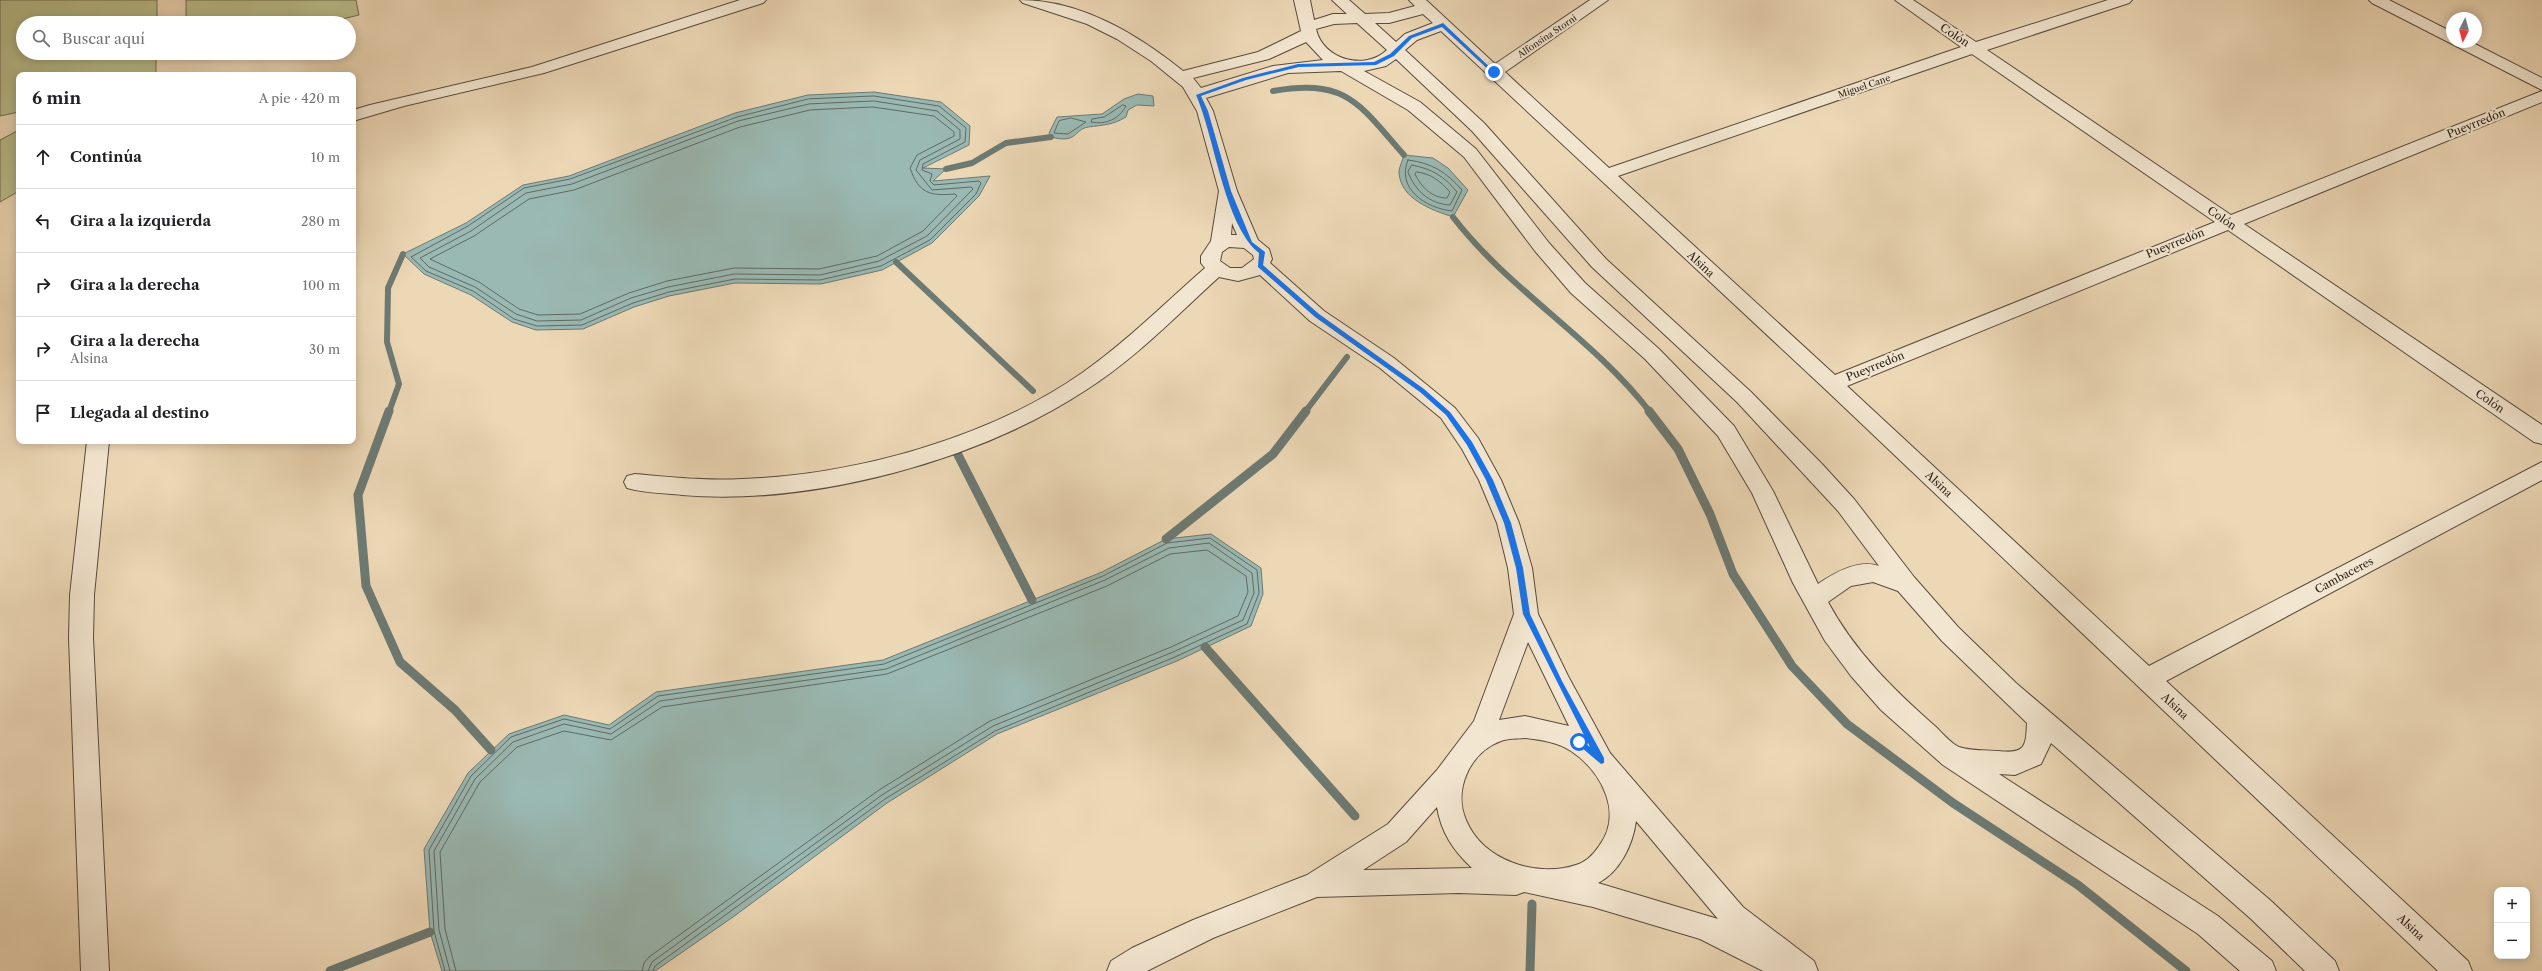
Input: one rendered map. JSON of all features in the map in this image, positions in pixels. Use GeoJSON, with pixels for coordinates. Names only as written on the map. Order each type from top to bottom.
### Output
{"type":"FeatureCollection","features":[{"type":"Feature","properties":{"kind":"street"},"geometry":{"type":"LineString","coordinates":[[356,115],[415,97],[537,70],[702,15],[758,0]]}},
{"type":"Feature","properties":{"kind":"street"},"geometry":{"type":"LineString","coordinates":[[1028,0],[1093,21],[1123,36],[1182,76],[1198,95],[1206,111],[1228,191],[1250,243]]}},
{"type":"Feature","properties":{"kind":"street"},"geometry":{"type":"LineString","coordinates":[[1302,0],[1308,30],[1316,45],[1327,56],[1343,66],[1372,80],[1414,106],[1470,153],[1542,247],[1578,288],[1652,354],[1726,431],[1762,492],[1814,599],[1833,634],[1890,702],[1952,757],[2208,925],[2262,971]]}},
{"type":"Feature","properties":{"kind":"street"},"geometry":{"type":"LineString","coordinates":[[1340,0],[1478,127],[1599,263],[1744,397],[1809,464],[1846,505],[1906,584],[1950,634],[2040,719],[2260,910],[2325,971]]}},
{"type":"Feature","properties":{"kind":"street","name":"Alfonsina Storni"},"geometry":{"type":"LineString","coordinates":[[1494,72],[1600,0]]}},
{"type":"Feature","properties":{"kind":"street","name":"Colón"},"geometry":{"type":"LineString","coordinates":[[1902,0],[1975,48],[2542,436]]}},
{"type":"Feature","properties":{"kind":"street","name":"Miguel Cane"},"geometry":{"type":"LineString","coordinates":[[1605,175],[1975,48],[2124,0]]}},
{"type":"Feature","properties":{"kind":"street"},"geometry":{"type":"LineString","coordinates":[[2377,0],[2446,35]]}},
{"type":"Feature","properties":{"kind":"street"},"geometry":{"type":"LineString","coordinates":[[1182,76],[1245,61],[1282,50],[1308,30],[1333,19],[1363,20],[1401,16],[1421,4]]}},
{"type":"Feature","properties":{"kind":"street","name":"Alsina"},"geometry":{"type":"LineString","coordinates":[[1421,4],[1832,384],[2458,971]]}},
{"type":"Feature","properties":{"kind":"street"},"geometry":{"type":"LineString","coordinates":[[1198,95],[1283,69],[1319,65],[1343,66],[1374,64],[1386,59],[1410,37],[1443,25]]}},
{"type":"Feature","properties":{"kind":"street"},"geometry":{"type":"LineString","coordinates":[[2471,48],[2542,85]]}},
{"type":"Feature","properties":{"kind":"street","name":"Pueyrredón"},"geometry":{"type":"LineString","coordinates":[[1832,384],[2228,222],[2542,96]]}},
{"type":"Feature","properties":{"kind":"street"},"geometry":{"type":"LineString","coordinates":[[1220,244],[1228,191]]}},
{"type":"Feature","properties":{"kind":"street"},"geometry":{"type":"LineString","coordinates":[[1235,240],[1250,243],[1262,252],[1260,265],[1254,271],[1234,275],[1216,269],[1211,263],[1210,256],[1213,249],[1220,244],[1235,240]]}},
{"type":"Feature","properties":{"kind":"street"},"geometry":{"type":"LineString","coordinates":[[1260,265],[1317,316],[1387,363],[1448,413],[1473,450],[1490,480],[1508,523],[1520,568],[1526,614],[1559,683],[1601,760],[1616,783],[1623,808],[1621,833],[1610,855],[1590,872],[1565,882],[1536,883],[1459,880],[1317,884]]}},
{"type":"Feature","properties":{"kind":"street"},"geometry":{"type":"LineString","coordinates":[[635,482],[705,488],[800,482],[844,477],[898,464],[962,442],[1051,402],[1091,377],[1216,269]]}},
{"type":"Feature","properties":{"kind":"street"},"geometry":{"type":"LineString","coordinates":[[95,971],[80,638],[82,594],[98,444]]}},
{"type":"Feature","properties":{"kind":"street","name":"Cambaceres"},"geometry":{"type":"LineString","coordinates":[[2147,679],[2542,470]]}},
{"type":"Feature","properties":{"kind":"street"},"geometry":{"type":"LineString","coordinates":[[1814,599],[1845,578],[1873,574],[1906,584]]}},
{"type":"Feature","properties":{"kind":"street"},"geometry":{"type":"LineString","coordinates":[[1121,971],[1142,958],[1203,929],[1317,884],[1397,833],[1446,778],[1484,727],[1526,614]]}},
{"type":"Feature","properties":{"kind":"street"},"geometry":{"type":"LineString","coordinates":[[1952,757],[1988,763],[2015,764],[2032,756],[2039,741],[2040,719]]}},
{"type":"Feature","properties":{"kind":"street"},"geometry":{"type":"LineString","coordinates":[[1792,971],[1705,928],[1593,894],[1536,883],[1506,875],[1479,859],[1459,836],[1449,810],[1448,784],[1458,760],[1475,742],[1498,731],[1525,727],[1553,731],[1579,742],[1601,760],[1733,916],[1804,971]]}},
{"type":"Feature","properties":{"kind":"green space"},"geometry":{"type":"Polygon","coordinates":[[[0,0],[157,0],[157,16],[16,16],[16,60],[156,60],[156,72],[16,72],[16,113],[0,116],[0,0]]]}},
{"type":"Feature","properties":{"kind":"green space"},"geometry":{"type":"Polygon","coordinates":[[[186,0],[356,0],[359,15],[355,16],[186,16],[186,0]]]}},
{"type":"Feature","properties":{"kind":"green space"},"geometry":{"type":"Polygon","coordinates":[[[16,132],[16,193],[0,202],[0,140],[16,132]]]}},
{"type":"Feature","properties":{"kind":"water"},"geometry":{"type":"Polygon","coordinates":[[[874,92],[941,102],[970,126],[969,145],[923,168],[946,169],[933,181],[990,176],[979,196],[932,243],[882,270],[821,284],[735,283],[669,296],[634,307],[583,329],[536,330],[512,322],[471,295],[424,274],[403,254],[466,223],[523,185],[569,176],[735,113],[808,95],[874,92]]]}},
{"type":"Feature","properties":{"kind":"water"},"geometry":{"type":"Polygon","coordinates":[[[1138,94],[1153,96],[1154,106],[1137,105],[1128,110],[1126,117],[1117,122],[1088,127],[1071,138],[1060,139],[1051,137],[1049,133],[1057,117],[1102,114],[1124,99],[1138,94]]]}},
{"type":"Feature","properties":{"kind":"water"},"geometry":{"type":"Polygon","coordinates":[[[1404,155],[1433,158],[1448,168],[1468,190],[1453,217],[1418,202],[1405,189],[1399,172],[1404,155]]]}},
{"type":"Feature","properties":{"kind":"water"},"geometry":{"type":"Polygon","coordinates":[[[1211,534],[1261,568],[1263,594],[1251,626],[1177,661],[997,734],[887,803],[733,917],[655,971],[442,971],[430,932],[424,849],[468,773],[509,734],[564,715],[609,725],[656,692],[883,660],[1102,572],[1166,539],[1211,534]]]}},
{"type":"Feature","properties":{"kind":"waterway"},"geometry":{"type":"LineString","coordinates":[[1273,91],[1298,88],[1318,88],[1335,92],[1349,99],[1362,109],[1404,155]]}},
{"type":"Feature","properties":{"kind":"waterway"},"geometry":{"type":"LineString","coordinates":[[946,169],[972,163],[1006,143],[1051,137]]}},
{"type":"Feature","properties":{"kind":"waterway"},"geometry":{"type":"LineString","coordinates":[[1453,217],[1499,268],[1603,361],[1627,385],[1650,412]]}},
{"type":"Feature","properties":{"kind":"waterway"},"geometry":{"type":"LineString","coordinates":[[389,412],[399,384],[387,342],[388,288],[403,254]]}},
{"type":"Feature","properties":{"kind":"waterway"},"geometry":{"type":"LineString","coordinates":[[896,262],[1033,391]]}},
{"type":"Feature","properties":{"kind":"waterway"},"geometry":{"type":"LineString","coordinates":[[1305,412],[1347,357]]}},
{"type":"Feature","properties":{"kind":"waterway"},"geometry":{"type":"LineString","coordinates":[[389,411],[358,495],[366,586],[400,662],[455,710],[491,750]]}},
{"type":"Feature","properties":{"kind":"waterway"},"geometry":{"type":"LineString","coordinates":[[1166,539],[1273,454],[1306,411]]}},
{"type":"Feature","properties":{"kind":"waterway"},"geometry":{"type":"LineString","coordinates":[[1649,411],[1678,449],[1710,514],[1733,574],[1792,666],[1847,724],[1953,803],[2078,885],[2186,971]]}},
{"type":"Feature","properties":{"kind":"waterway"},"geometry":{"type":"LineString","coordinates":[[957,453],[1032,600]]}},
{"type":"Feature","properties":{"kind":"waterway"},"geometry":{"type":"LineString","coordinates":[[1205,647],[1355,816]]}},
{"type":"Feature","properties":{"kind":"waterway"},"geometry":{"type":"LineString","coordinates":[[1530,971],[1532,904]]}},
{"type":"Feature","properties":{"kind":"waterway"},"geometry":{"type":"LineString","coordinates":[[330,971],[430,932]]}},
{"type":"Feature","properties":{"kind":"route"},"geometry":{"type":"LineString","coordinates":[[1494,72],[1443,25],[1410,37],[1392,55],[1374,64],[1298,66],[1276,70],[1198,95],[1206,111],[1228,191],[1250,243],[1262,252],[1263,259],[1260,265],[1317,316],[1344,336],[1387,363],[1422,390],[1448,413],[1470,444],[1490,480],[1508,523],[1520,568],[1526,614],[1559,683],[1601,760],[1579,742]]}}]}
